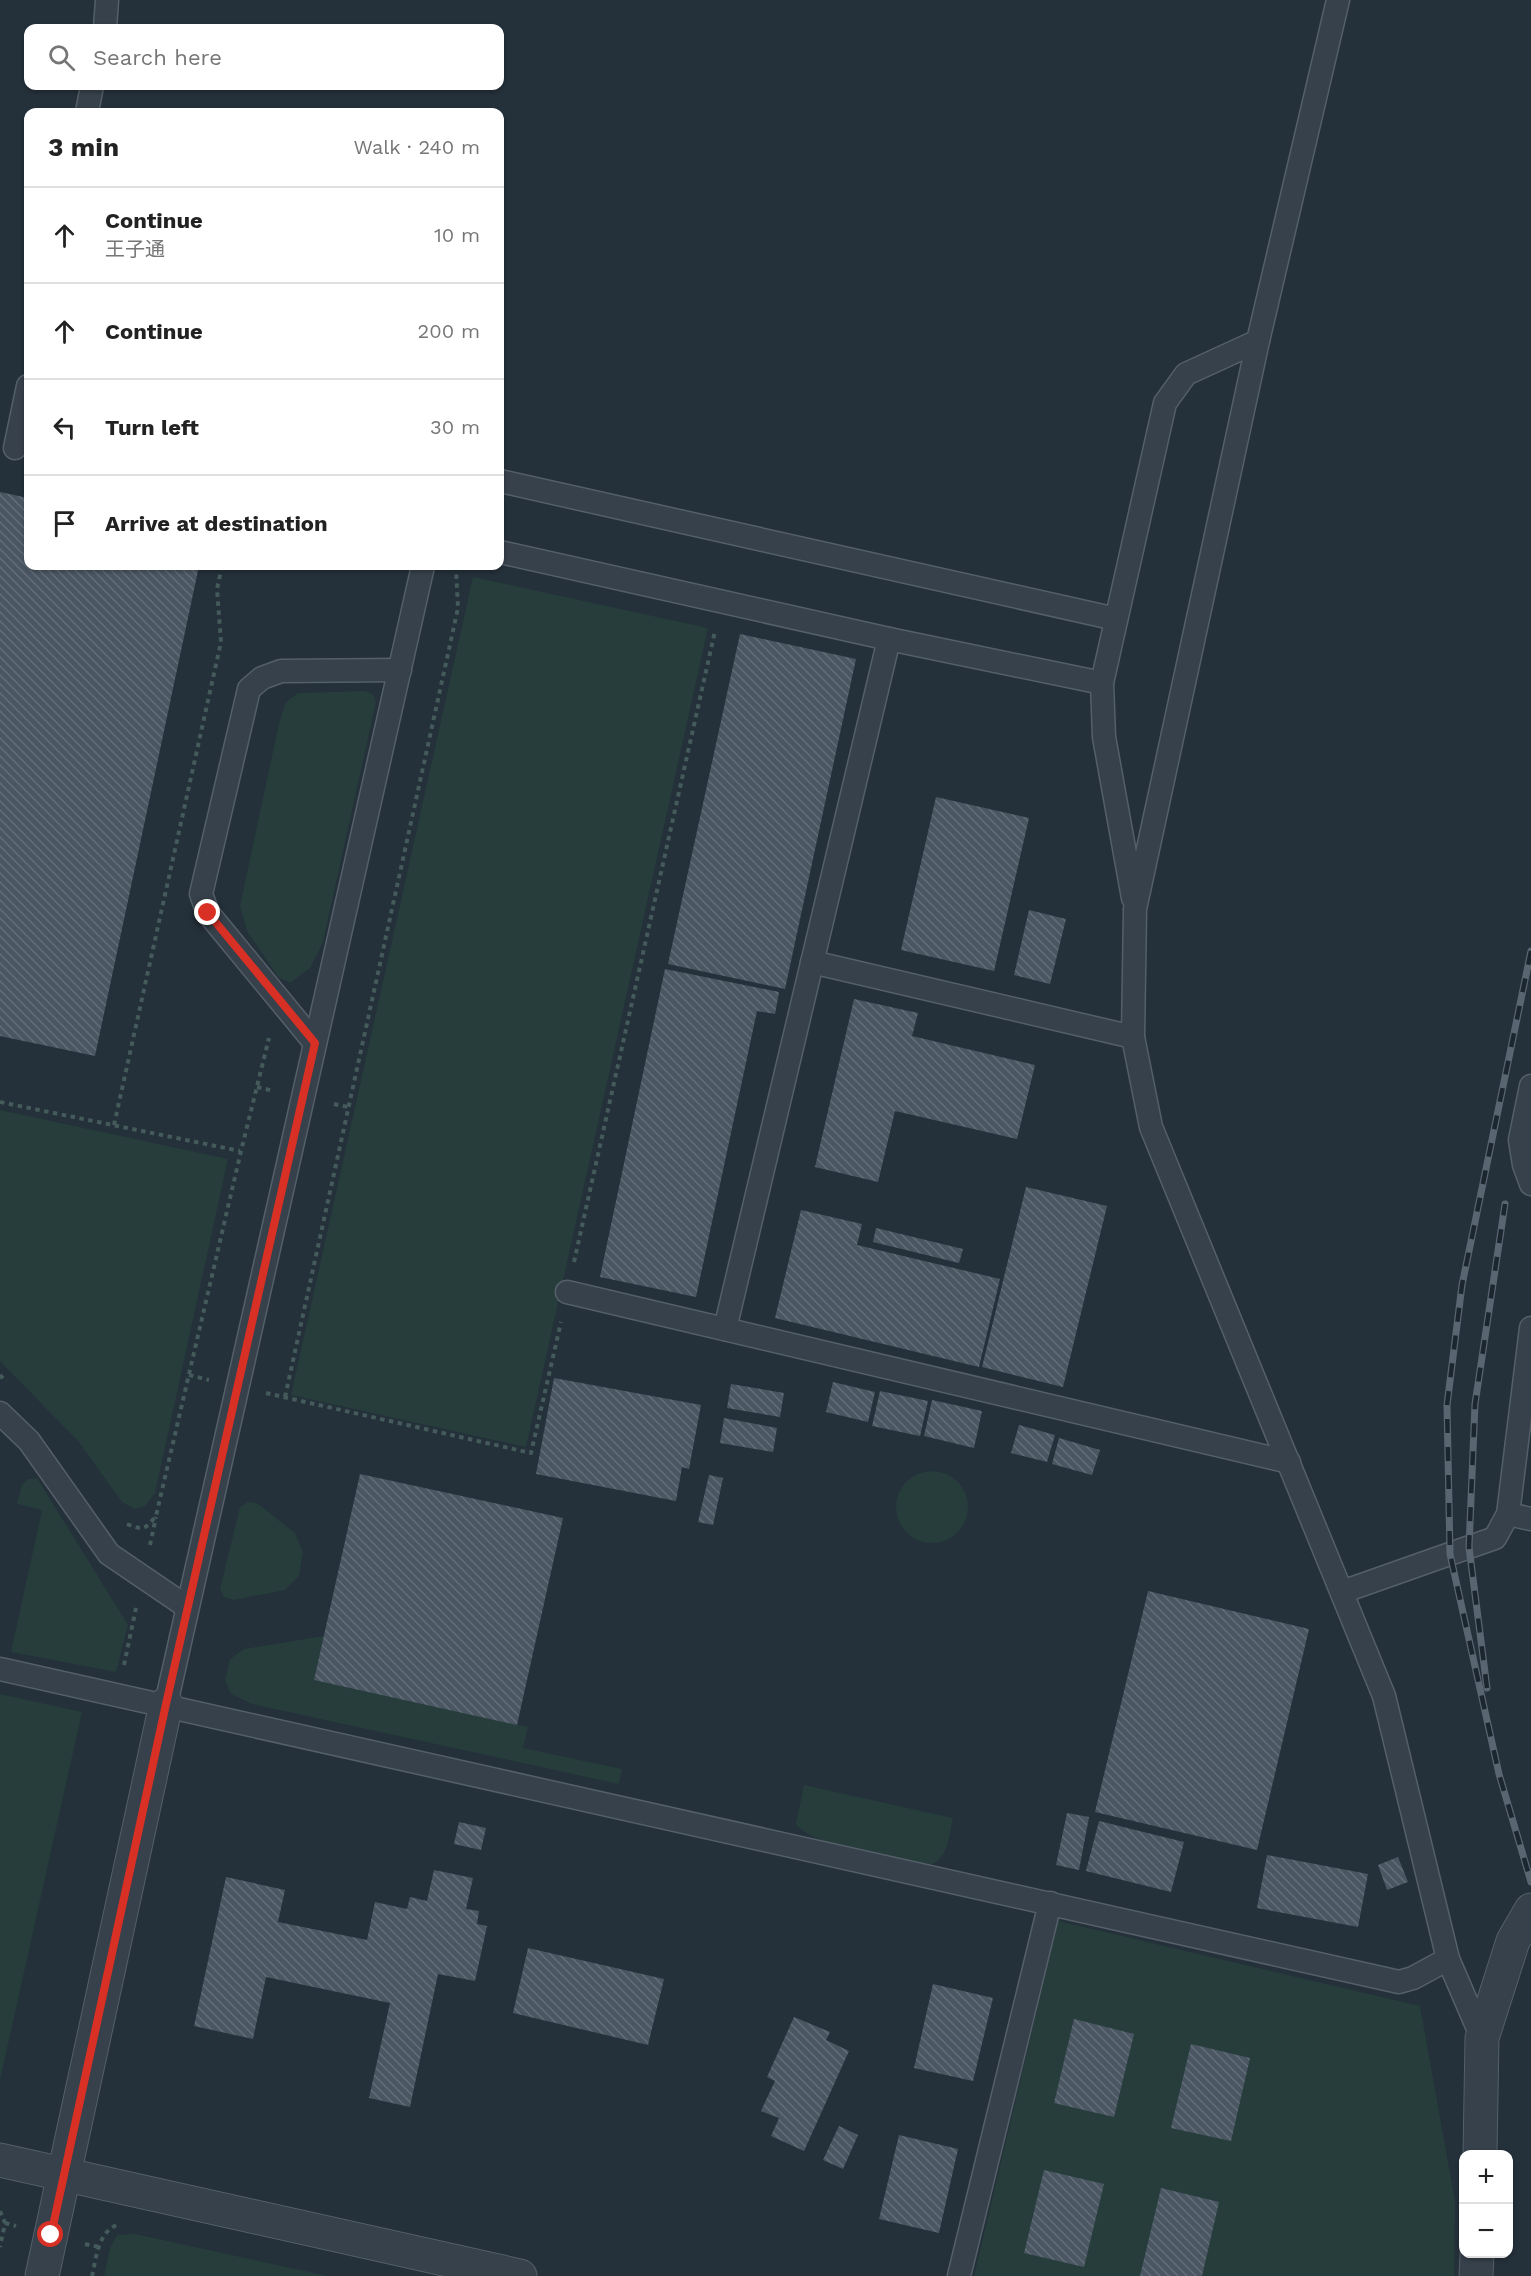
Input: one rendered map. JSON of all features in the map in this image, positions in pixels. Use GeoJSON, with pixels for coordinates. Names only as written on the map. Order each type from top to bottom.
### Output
{"type":"FeatureCollection","features":[{"type":"Feature","properties":{"kind":"street"},"geometry":{"type":"LineString","coordinates":[[42,2276],[166,1704]]}},
{"type":"Feature","properties":{"kind":"street"},"geometry":{"type":"LineString","coordinates":[[1480,2150],[1482,2038],[1513,1941],[1531,1910]]}},
{"type":"Feature","properties":{"kind":"street"},"geometry":{"type":"LineString","coordinates":[[0,2160],[520,2276]]}},
{"type":"Feature","properties":{"kind":"street"},"geometry":{"type":"LineString","coordinates":[[1476,2276],[1478,2258]]}},
{"type":"Feature","properties":{"kind":"lane"},"geometry":{"type":"LineString","coordinates":[[105,24],[107,0]]}},
{"type":"Feature","properties":{"kind":"lane"},"geometry":{"type":"LineString","coordinates":[[1135,909],[1258,341],[1338,0]]}},
{"type":"Feature","properties":{"kind":"lane"},"geometry":{"type":"LineString","coordinates":[[88,108],[92,90]]}},
{"type":"Feature","properties":{"kind":"lane"},"geometry":{"type":"LineString","coordinates":[[1258,341],[1186,374],[1165,403],[1102,683],[1104,737],[1135,909],[1133,1037],[1151,1127],[1384,1696],[1448,1959],[1482,2038]]}},
{"type":"Feature","properties":{"kind":"lane"},"geometry":{"type":"LineString","coordinates":[[14,448],[24,404]]}},
{"type":"Feature","properties":{"kind":"lane"},"geometry":{"type":"LineString","coordinates":[[504,482],[1116,619]]}},
{"type":"Feature","properties":{"kind":"lane"},"geometry":{"type":"LineString","coordinates":[[504,553],[889,639],[1102,683]]}},
{"type":"Feature","properties":{"kind":"lane"},"geometry":{"type":"LineString","coordinates":[[166,1704],[422,570]]}},
{"type":"Feature","properties":{"kind":"lane"},"geometry":{"type":"LineString","coordinates":[[725,1329],[889,639]]}},
{"type":"Feature","properties":{"kind":"lane"},"geometry":{"type":"LineString","coordinates":[[315,1043],[208,913],[201,894],[249,689],[262,678],[281,671],[400,670]]}},
{"type":"Feature","properties":{"kind":"lane"},"geometry":{"type":"LineString","coordinates":[[812,962],[1133,1037]]}},
{"type":"Feature","properties":{"kind":"lane"},"geometry":{"type":"LineString","coordinates":[[1531,1086],[1520,1140],[1524,1165],[1531,1184]]}},
{"type":"Feature","properties":{"kind":"lane"},"geometry":{"type":"LineString","coordinates":[[567,1292],[1289,1462]]}},
{"type":"Feature","properties":{"kind":"lane"},"geometry":{"type":"LineString","coordinates":[[1342,1592],[1495,1538],[1508,1514],[1531,1328]]}},
{"type":"Feature","properties":{"kind":"lane"},"geometry":{"type":"LineString","coordinates":[[0,1413],[29,1441],[109,1554],[188,1606]]}},
{"type":"Feature","properties":{"kind":"lane"},"geometry":{"type":"LineString","coordinates":[[1508,1514],[1531,1519]]}},
{"type":"Feature","properties":{"kind":"lane"},"geometry":{"type":"LineString","coordinates":[[0,1669],[166,1704],[1399,1982],[1413,1978],[1448,1959]]}},
{"type":"Feature","properties":{"kind":"lane"},"geometry":{"type":"LineString","coordinates":[[958,2276],[1050,1903]]}},
{"type":"Feature","properties":{"kind":"path"},"geometry":{"type":"LineString","coordinates":[[114,1125],[221,642],[217,589],[221,570]]}},
{"type":"Feature","properties":{"kind":"path"},"geometry":{"type":"LineString","coordinates":[[285,1397],[458,608],[457,570]]}},
{"type":"Feature","properties":{"kind":"path"},"geometry":{"type":"LineString","coordinates":[[189,1375],[531,1454],[722,601]]}},
{"type":"Feature","properties":{"kind":"path"},"geometry":{"type":"LineString","coordinates":[[119,1515],[127,1524],[139,1529],[146,1528],[156,1516],[279,999]]}},
{"type":"Feature","properties":{"kind":"path"},"geometry":{"type":"LineString","coordinates":[[0,1102],[241,1151]]}},
{"type":"Feature","properties":{"kind":"path"},"geometry":{"type":"LineString","coordinates":[[0,1375],[7,1383]]}},
{"type":"Feature","properties":{"kind":"path"},"geometry":{"type":"LineString","coordinates":[[0,2211],[5,2223],[0,2247]]}},
{"type":"Feature","properties":{"kind":"path"},"geometry":{"type":"LineString","coordinates":[[92,2276],[104,2236],[113,2226],[123,2223]]}},
{"type":"Feature","properties":{"kind":"green space"},"geometry":{"type":"Polygon","coordinates":[[[473,577],[708,628],[526,1447],[291,1395],[473,577]]]}},
{"type":"Feature","properties":{"kind":"green space"},"geometry":{"type":"Polygon","coordinates":[[[365,691],[373,694],[376,702],[323,942],[310,968],[290,983],[279,978],[247,931],[240,906],[279,723],[286,702],[298,693],[365,691]]]}},
{"type":"Feature","properties":{"kind":"green space"},"geometry":{"type":"Polygon","coordinates":[[[0,1110],[228,1159],[155,1493],[145,1506],[134,1509],[122,1502],[78,1441],[0,1361],[0,1110]]]}},
{"type":"Feature","properties":{"kind":"green space"},"geometry":{"type":"Polygon","coordinates":[[[932,1471],[952,1477],[962,1487],[968,1507],[962,1527],[952,1537],[932,1543],[912,1537],[902,1527],[896,1507],[902,1487],[912,1477],[932,1471]]]}},
{"type":"Feature","properties":{"kind":"green space"},"geometry":{"type":"Polygon","coordinates":[[[37,1478],[128,1625],[116,1672],[11,1652],[42,1510],[17,1504],[22,1485],[28,1479],[37,1478]]]}},
{"type":"Feature","properties":{"kind":"green space"},"geometry":{"type":"Polygon","coordinates":[[[248,1502],[257,1503],[295,1533],[303,1552],[299,1576],[285,1590],[233,1600],[224,1597],[220,1589],[240,1507],[248,1502]]]}},
{"type":"Feature","properties":{"kind":"green space"},"geometry":{"type":"Polygon","coordinates":[[[324,1636],[314,1680],[528,1727],[523,1748],[622,1769],[619,1784],[252,1704],[231,1694],[225,1681],[230,1659],[244,1649],[324,1636]]]}},
{"type":"Feature","properties":{"kind":"green space"},"geometry":{"type":"Polygon","coordinates":[[[0,1694],[82,1712],[0,2080],[0,1694]]]}},
{"type":"Feature","properties":{"kind":"green space"},"geometry":{"type":"Polygon","coordinates":[[[804,1785],[953,1818],[945,1852],[930,1865],[858,1851],[819,1839],[796,1824],[804,1785]]]}},
{"type":"Feature","properties":{"kind":"green space"},"geometry":{"type":"Polygon","coordinates":[[[1058,1921],[1420,2006],[1455,2201],[1454,2276],[974,2276],[1058,1921]]]}},
{"type":"Feature","properties":{"kind":"green space"},"geometry":{"type":"Polygon","coordinates":[[[135,2234],[328,2276],[104,2276],[110,2248],[117,2235],[135,2234]]]}},
{"type":"Feature","properties":{"kind":"building"},"geometry":{"type":"Polygon","coordinates":[[[0,492],[24,497],[24,570],[198,570],[95,1056],[0,1036],[0,492]]]}},
{"type":"Feature","properties":{"kind":"building"},"geometry":{"type":"Polygon","coordinates":[[[740,634],[856,659],[785,989],[668,964],[740,634]]]}},
{"type":"Feature","properties":{"kind":"building"},"geometry":{"type":"Polygon","coordinates":[[[936,797],[1029,818],[994,971],[901,950],[936,797]]]}},
{"type":"Feature","properties":{"kind":"building"},"geometry":{"type":"Polygon","coordinates":[[[1029,910],[1066,919],[1050,984],[1014,975],[1029,910]]]}},
{"type":"Feature","properties":{"kind":"building"},"geometry":{"type":"Polygon","coordinates":[[[665,969],[779,992],[775,1014],[757,1011],[696,1297],[600,1277],[665,969]]]}},
{"type":"Feature","properties":{"kind":"building"},"geometry":{"type":"Polygon","coordinates":[[[854,999],[918,1013],[912,1036],[1035,1065],[1017,1139],[895,1111],[878,1182],[815,1167],[854,999]]]}},
{"type":"Feature","properties":{"kind":"building"},"geometry":{"type":"Polygon","coordinates":[[[1026,1187],[1107,1206],[1063,1387],[982,1367],[1026,1187]]]}},
{"type":"Feature","properties":{"kind":"building"},"geometry":{"type":"Polygon","coordinates":[[[801,1210],[862,1224],[857,1245],[1000,1279],[979,1367],[775,1318],[801,1210]]]}},
{"type":"Feature","properties":{"kind":"building"},"geometry":{"type":"Polygon","coordinates":[[[876,1228],[963,1249],[959,1263],[873,1242],[876,1228]]]}},
{"type":"Feature","properties":{"kind":"building"},"geometry":{"type":"Polygon","coordinates":[[[554,1378],[701,1405],[689,1469],[682,1467],[676,1501],[536,1474],[554,1378]]]}},
{"type":"Feature","properties":{"kind":"building"},"geometry":{"type":"Polygon","coordinates":[[[833,1382],[875,1392],[868,1422],[826,1412],[833,1382]]]}},
{"type":"Feature","properties":{"kind":"building"},"geometry":{"type":"Polygon","coordinates":[[[731,1384],[784,1393],[780,1417],[727,1408],[731,1384]]]}},
{"type":"Feature","properties":{"kind":"building"},"geometry":{"type":"Polygon","coordinates":[[[880,1391],[928,1401],[920,1436],[872,1426],[880,1391]]]}},
{"type":"Feature","properties":{"kind":"building"},"geometry":{"type":"Polygon","coordinates":[[[932,1400],[982,1411],[974,1448],[924,1436],[932,1400]]]}},
{"type":"Feature","properties":{"kind":"building"},"geometry":{"type":"Polygon","coordinates":[[[724,1418],[777,1428],[773,1452],[720,1443],[724,1418]]]}},
{"type":"Feature","properties":{"kind":"building"},"geometry":{"type":"Polygon","coordinates":[[[1019,1425],[1055,1435],[1047,1462],[1011,1453],[1019,1425]]]}},
{"type":"Feature","properties":{"kind":"building"},"geometry":{"type":"Polygon","coordinates":[[[1059,1438],[1100,1450],[1092,1475],[1052,1464],[1059,1438]]]}},
{"type":"Feature","properties":{"kind":"building"},"geometry":{"type":"Polygon","coordinates":[[[360,1474],[563,1518],[517,1725],[314,1680],[360,1474]]]}},
{"type":"Feature","properties":{"kind":"building"},"geometry":{"type":"Polygon","coordinates":[[[709,1475],[723,1478],[713,1525],[698,1522],[709,1475]]]}},
{"type":"Feature","properties":{"kind":"building"},"geometry":{"type":"Polygon","coordinates":[[[1148,1591],[1309,1629],[1257,1850],[1095,1812],[1148,1591]]]}},
{"type":"Feature","properties":{"kind":"building"},"geometry":{"type":"Polygon","coordinates":[[[1067,1813],[1089,1817],[1079,1870],[1056,1865],[1067,1813]]]}},
{"type":"Feature","properties":{"kind":"building"},"geometry":{"type":"Polygon","coordinates":[[[1099,1821],[1184,1842],[1171,1892],[1086,1871],[1099,1821]]]}},
{"type":"Feature","properties":{"kind":"building"},"geometry":{"type":"Polygon","coordinates":[[[459,1822],[486,1828],[481,1850],[454,1844],[459,1822]]]}},
{"type":"Feature","properties":{"kind":"building"},"geometry":{"type":"Polygon","coordinates":[[[1267,1855],[1368,1874],[1358,1927],[1257,1908],[1267,1855]]]}},
{"type":"Feature","properties":{"kind":"building"},"geometry":{"type":"Polygon","coordinates":[[[1398,1857],[1408,1882],[1387,1890],[1378,1865],[1398,1857]]]}},
{"type":"Feature","properties":{"kind":"building"},"geometry":{"type":"Polygon","coordinates":[[[434,1870],[473,1878],[466,1909],[479,1911],[477,1924],[487,1926],[475,1981],[438,1974],[410,2107],[369,2098],[390,2003],[266,1977],[253,2039],[194,2026],[226,1877],[285,1890],[278,1922],[367,1940],[375,1902],[407,1909],[410,1897],[427,1901],[434,1870]]]}},
{"type":"Feature","properties":{"kind":"building"},"geometry":{"type":"Polygon","coordinates":[[[528,1948],[664,1979],[648,2045],[513,2013],[528,1948]]]}},
{"type":"Feature","properties":{"kind":"building"},"geometry":{"type":"Polygon","coordinates":[[[933,1984],[993,1998],[973,2081],[914,2068],[933,1984]]]}},
{"type":"Feature","properties":{"kind":"building"},"geometry":{"type":"Polygon","coordinates":[[[794,2017],[830,2032],[826,2040],[849,2051],[804,2151],[771,2136],[779,2118],[761,2111],[775,2081],[767,2077],[794,2017]]]}},
{"type":"Feature","properties":{"kind":"building"},"geometry":{"type":"Polygon","coordinates":[[[1074,2019],[1134,2034],[1114,2117],[1054,2103],[1074,2019]]]}},
{"type":"Feature","properties":{"kind":"building"},"geometry":{"type":"Polygon","coordinates":[[[1191,2044],[1250,2058],[1231,2141],[1171,2128],[1191,2044]]]}},
{"type":"Feature","properties":{"kind":"building"},"geometry":{"type":"Polygon","coordinates":[[[839,2126],[858,2135],[843,2169],[823,2160],[839,2126]]]}},
{"type":"Feature","properties":{"kind":"building"},"geometry":{"type":"Polygon","coordinates":[[[899,2135],[958,2149],[939,2233],[879,2219],[899,2135]]]}},
{"type":"Feature","properties":{"kind":"building"},"geometry":{"type":"Polygon","coordinates":[[[1044,2170],[1104,2184],[1084,2267],[1024,2253],[1044,2170]]]}},
{"type":"Feature","properties":{"kind":"building"},"geometry":{"type":"Polygon","coordinates":[[[1161,2188],[1219,2202],[1202,2276],[1140,2276],[1161,2188]]]}},
{"type":"Feature","properties":{"kind":"railway"},"geometry":{"type":"LineString","coordinates":[[1531,951],[1462,1285],[1447,1405],[1450,1554],[1499,1774],[1531,1882]]}},
{"type":"Feature","properties":{"kind":"railway"},"geometry":{"type":"LineString","coordinates":[[1487,1688],[1469,1547],[1475,1404],[1505,1204]]}},
{"type":"Feature","properties":{"kind":"route"},"geometry":{"type":"LineString","coordinates":[[51,2235],[166,1704],[315,1043],[208,913]]}}]}
